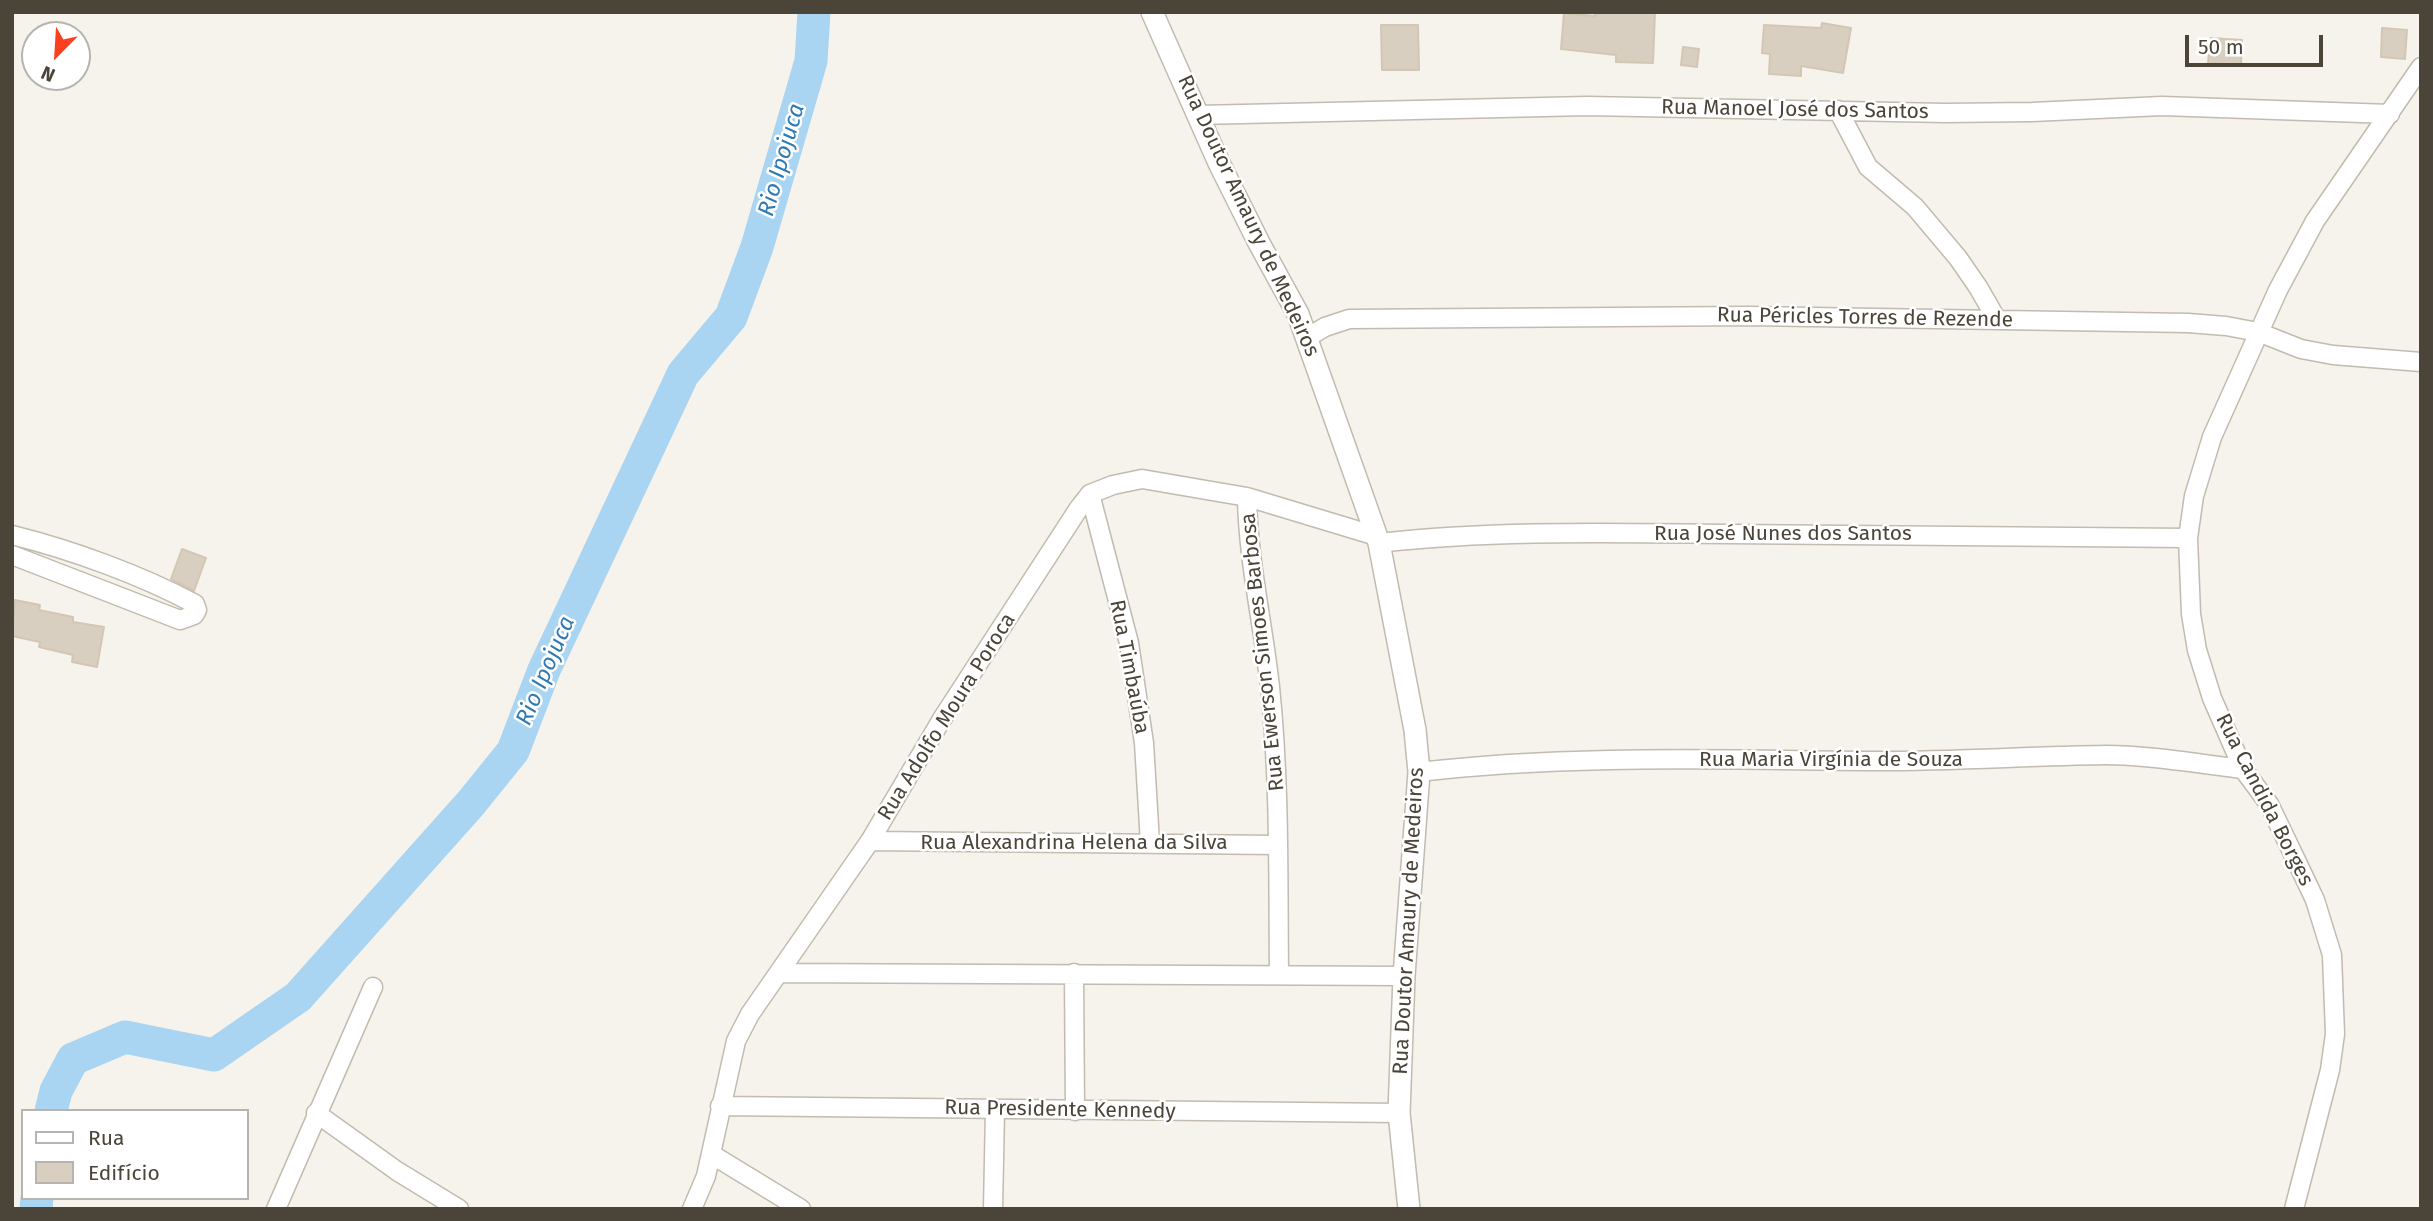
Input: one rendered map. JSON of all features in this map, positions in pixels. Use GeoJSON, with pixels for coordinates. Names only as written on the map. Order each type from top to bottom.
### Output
{"type":"FeatureCollection","features":[{"type":"Feature","properties":{"kind":"street","name":"Rua Doutor Amaury de Medeiros"},"geometry":{"type":"LineString","coordinates":[[1152,12],[1219,163],[1308,337],[1378,539],[1415,730],[1419,772],[1404,976],[1399,1112],[1409,1209]]}},
{"type":"Feature","properties":{"kind":"street","name":"Rua Candida Borges"},"geometry":{"type":"LineString","coordinates":[[2294,1209],[2330,1070],[2334,1034],[2332,955],[2315,900],[2297,860],[2269,804],[2244,769],[2212,698],[2197,650],[2191,614],[2188,538],[2202,464],[2258,332],[2315,220],[2421,67]]}},
{"type":"Feature","properties":{"kind":"street","name":"Rua Manoel José dos Santos"},"geometry":{"type":"LineString","coordinates":[[1199,115],[1587,106],[2020,113],[2162,106],[2324,114],[2390,114]]}},
{"type":"Feature","properties":{"kind":"street"},"geometry":{"type":"LineString","coordinates":[[1838,110],[1868,167],[1915,207],[1958,258],[1997,320]]}},
{"type":"Feature","properties":{"kind":"street","name":"Rua Péricles Torres de Rezende"},"geometry":{"type":"LineString","coordinates":[[1308,337],[1325,327],[1349,319],[1749,316],[2189,323],[2258,332],[2301,349],[2333,355],[2421,362]]}},
{"type":"Feature","properties":{"kind":"street"},"geometry":{"type":"LineString","coordinates":[[1090,494],[1142,478],[1247,497],[1378,539]]}},
{"type":"Feature","properties":{"kind":"street","name":"Rua Adolfo Moura Poroca"},"geometry":{"type":"LineString","coordinates":[[695,1204],[711,1154],[736,1041],[750,1014],[781,973],[870,841],[942,719],[1090,494]]}},
{"type":"Feature","properties":{"kind":"street","name":"Rua Timbaúba"},"geometry":{"type":"LineString","coordinates":[[1090,494],[1129,643],[1144,743],[1150,843]]}},
{"type":"Feature","properties":{"kind":"street","name":"Rua Ewerson Simoes Barbosa"},"geometry":{"type":"LineString","coordinates":[[1247,497],[1251,564],[1269,686],[1278,794],[1279,975]]}},
{"type":"Feature","properties":{"kind":"street","name":"Rua José Nunes dos Santos"},"geometry":{"type":"LineString","coordinates":[[1378,539],[1573,534],[2188,538]]}},
{"type":"Feature","properties":{"kind":"street"},"geometry":{"type":"LineString","coordinates":[[12,535],[111,567],[180,595],[195,604],[197,610],[194,615],[180,620],[12,555]]}},
{"type":"Feature","properties":{"kind":"street","name":"Rua Maria Virgínia de Souza"},"geometry":{"type":"LineString","coordinates":[[1419,772],[1544,761],[1923,761],[2109,755],[2244,769]]}},
{"type":"Feature","properties":{"kind":"street","name":"Rua Alexandrina Helena da Silva"},"geometry":{"type":"LineString","coordinates":[[870,841],[1278,845]]}},
{"type":"Feature","properties":{"kind":"street"},"geometry":{"type":"LineString","coordinates":[[781,973],[1404,976]]}},
{"type":"Feature","properties":{"kind":"street"},"geometry":{"type":"LineString","coordinates":[[1074,973],[1075,1111]]}},
{"type":"Feature","properties":{"kind":"street"},"geometry":{"type":"LineString","coordinates":[[276,1209],[373,987]]}},
{"type":"Feature","properties":{"kind":"street","name":"Rua Presidente Kennedy"},"geometry":{"type":"LineString","coordinates":[[720,1107],[1399,1112]]}},
{"type":"Feature","properties":{"kind":"street"},"geometry":{"type":"LineString","coordinates":[[993,1209],[995,1110]]}},
{"type":"Feature","properties":{"kind":"street"},"geometry":{"type":"LineString","coordinates":[[316,1113],[397,1171],[459,1209]]}},
{"type":"Feature","properties":{"kind":"street"},"geometry":{"type":"LineString","coordinates":[[711,1154],[800,1209]]}},
{"type":"Feature","properties":{"kind":"street"},"geometry":{"type":"LineString","coordinates":[[695,1204],[714,1209]]}},
{"type":"Feature","properties":{"kind":"building"},"geometry":{"type":"Polygon","coordinates":[[[1595,12],[1655,12],[1653,63],[1616,62],[1616,55],[1561,49],[1564,13],[1595,16],[1595,12]]]}},
{"type":"Feature","properties":{"kind":"building"},"geometry":{"type":"Polygon","coordinates":[[[1822,23],[1851,28],[1843,73],[1801,66],[1801,76],[1769,74],[1770,54],[1762,53],[1764,25],[1821,28],[1822,23]]]}},
{"type":"Feature","properties":{"kind":"building"},"geometry":{"type":"Polygon","coordinates":[[[1381,25],[1418,25],[1419,70],[1382,70],[1381,25]]]}},
{"type":"Feature","properties":{"kind":"building"},"geometry":{"type":"Polygon","coordinates":[[[2382,28],[2407,30],[2405,59],[2381,57],[2382,28]]]}},
{"type":"Feature","properties":{"kind":"building"},"geometry":{"type":"Polygon","coordinates":[[[2210,38],[2242,40],[2241,65],[2208,63],[2210,38]]]}},
{"type":"Feature","properties":{"kind":"building"},"geometry":{"type":"Polygon","coordinates":[[[1683,47],[1699,49],[1697,67],[1681,65],[1683,47]]]}},
{"type":"Feature","properties":{"kind":"building"},"geometry":{"type":"Polygon","coordinates":[[[182,549],[206,558],[194,591],[171,579],[182,549]]]}},
{"type":"Feature","properties":{"kind":"building"},"geometry":{"type":"Polygon","coordinates":[[[15,600],[40,605],[39,610],[73,617],[73,622],[104,627],[97,667],[72,662],[73,655],[39,647],[40,642],[12,636],[15,600]]]}},
{"type":"Feature","properties":{"kind":"waterway","name":"Rio Ipojuca"},"geometry":{"type":"LineString","coordinates":[[52,1109],[56,1091],[73,1059],[125,1037],[214,1055],[298,997],[471,803],[513,751],[544,670],[683,374],[731,317],[757,247],[811,61],[814,12]]}},
{"type":"Feature","properties":{"kind":"waterway","name":"Rio Ipojuca"},"geometry":{"type":"LineString","coordinates":[[36,1209],[37,1200]]}}]}
